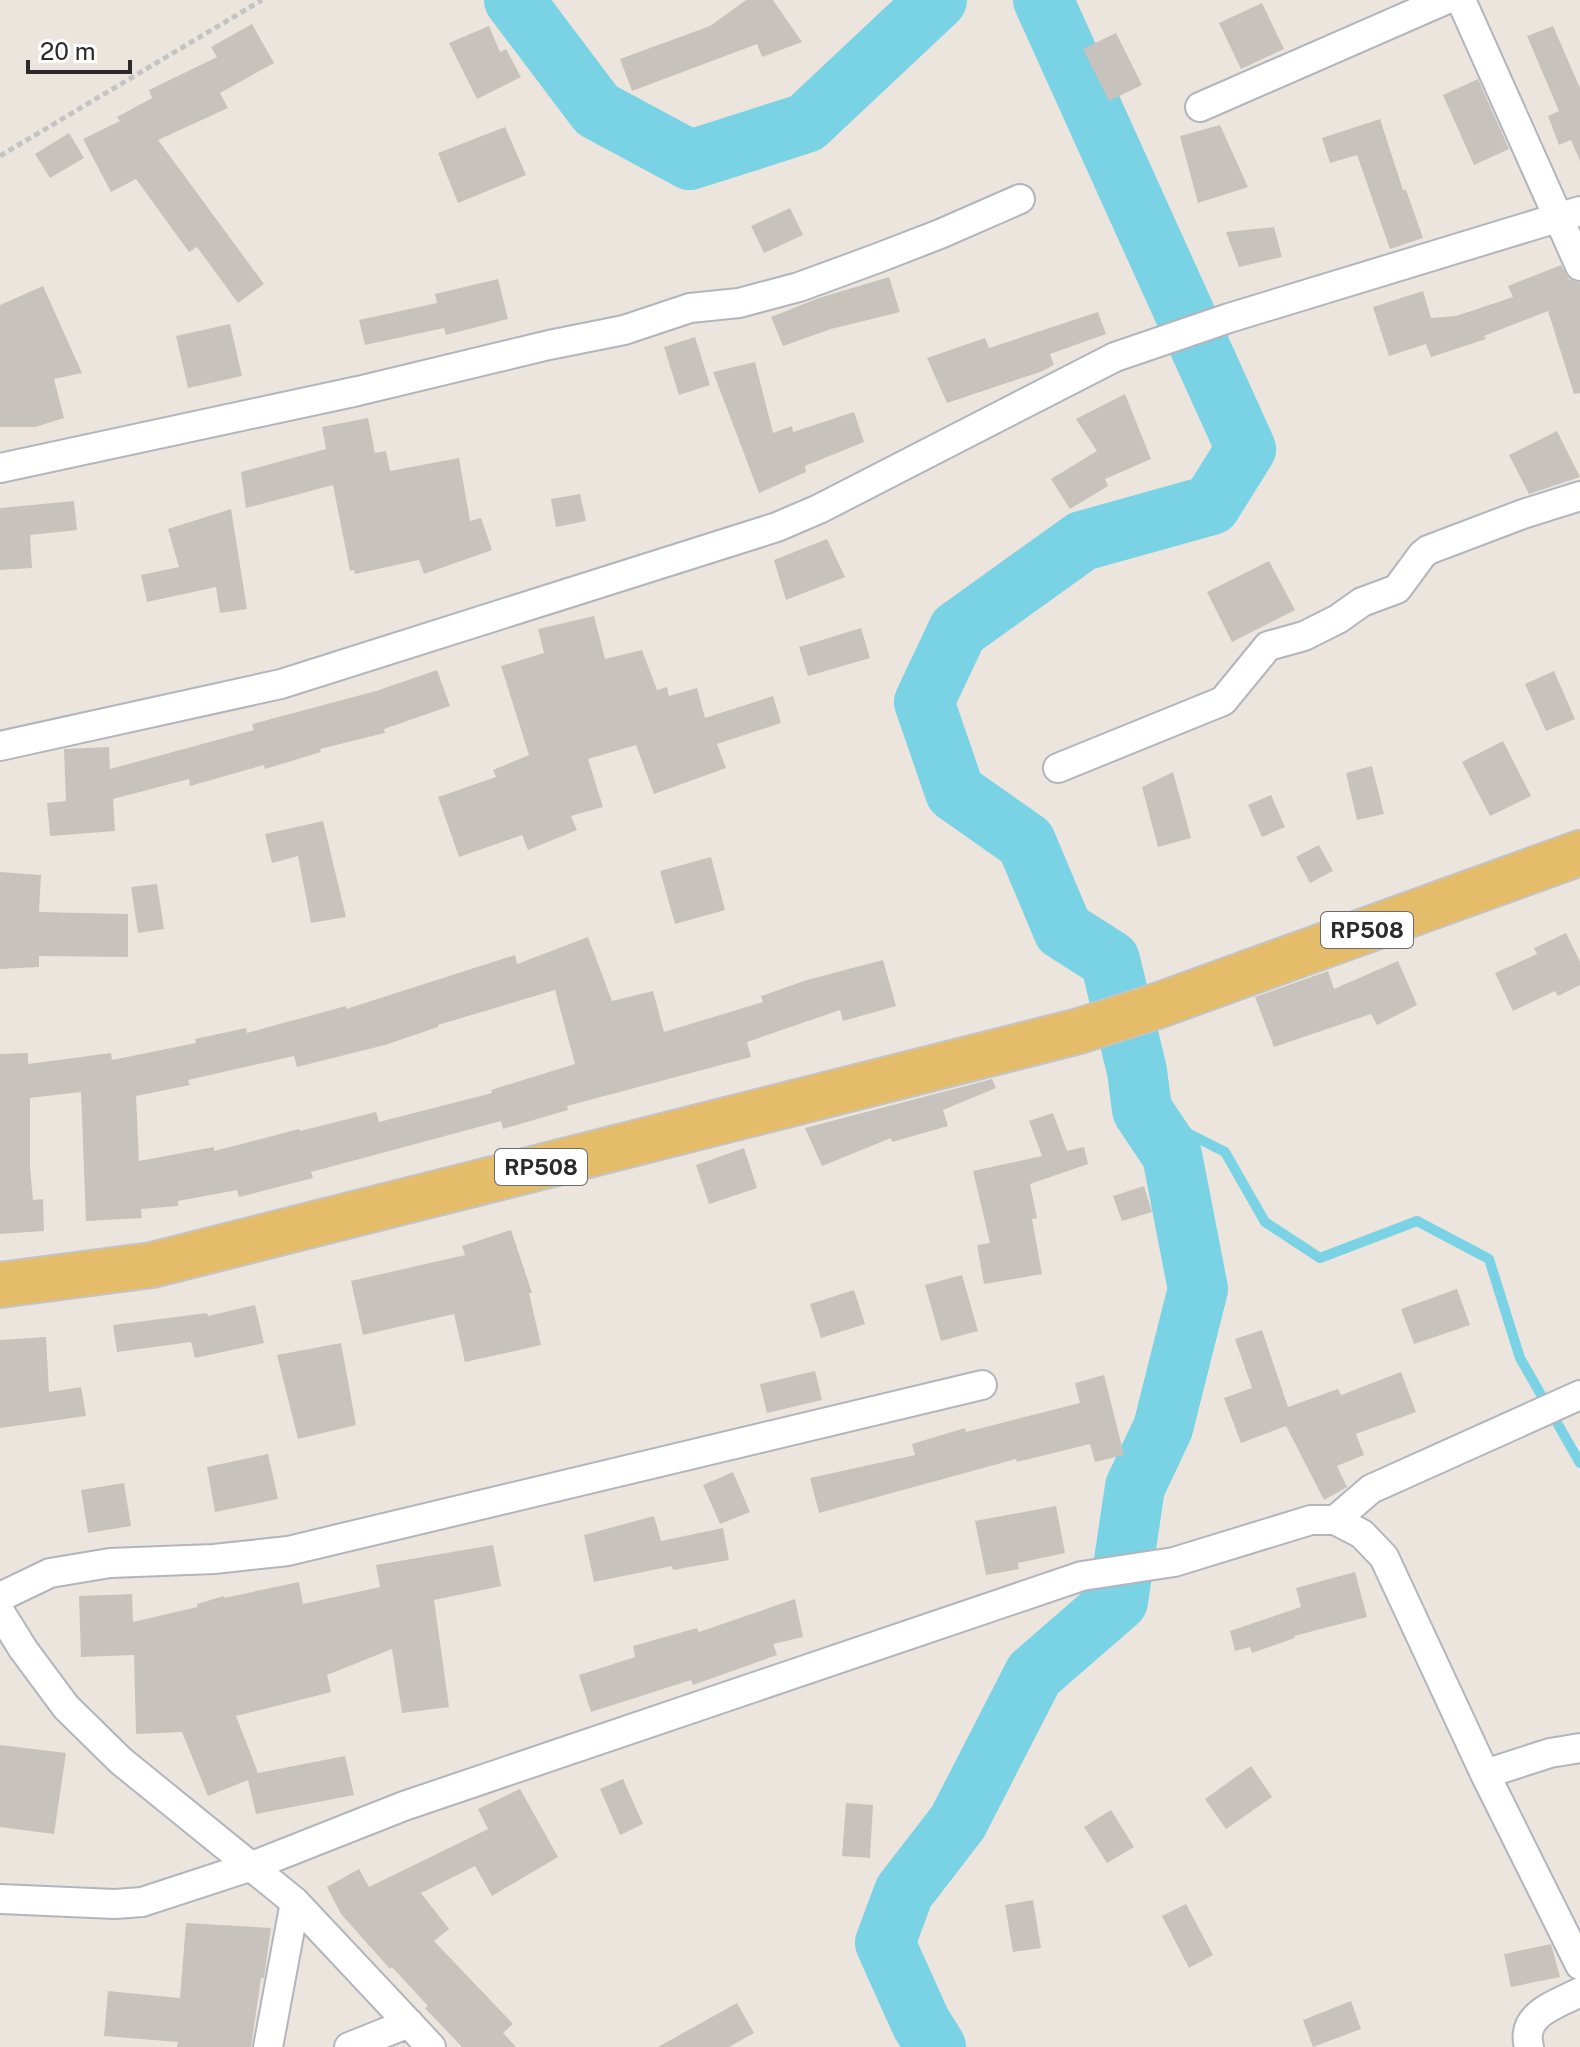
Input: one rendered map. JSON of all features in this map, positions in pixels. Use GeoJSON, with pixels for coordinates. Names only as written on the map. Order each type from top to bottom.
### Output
{"type":"FeatureCollection","features":[{"type":"Feature","properties":{"kind":"main road","name":"RP508"},"geometry":{"type":"LineString","coordinates":[[0,1285],[152,1265],[1079,1031],[1154,1007],[1580,853]]}},
{"type":"Feature","properties":{"kind":"street"},"geometry":{"type":"LineString","coordinates":[[1200,107],[1445,0]]}},
{"type":"Feature","properties":{"kind":"street"},"geometry":{"type":"LineString","coordinates":[[1461,0],[1570,214],[1580,266]]}},
{"type":"Feature","properties":{"kind":"street"},"geometry":{"type":"LineString","coordinates":[[0,468],[624,330],[690,308],[739,303],[799,287],[852,268],[1020,199]]}},
{"type":"Feature","properties":{"kind":"street"},"geometry":{"type":"LineString","coordinates":[[0,746],[281,684],[777,527],[819,509],[1115,357],[1229,318],[1570,214]]}},
{"type":"Feature","properties":{"kind":"street"},"geometry":{"type":"LineString","coordinates":[[1058,768],[1223,701],[1268,646],[1304,636],[1338,619],[1362,602],[1397,589],[1428,550],[1580,496]]}},
{"type":"Feature","properties":{"kind":"street"},"geometry":{"type":"LineString","coordinates":[[0,1597],[50,1573],[110,1563],[214,1559],[288,1551],[982,1385]]}},
{"type":"Feature","properties":{"kind":"street"},"geometry":{"type":"LineString","coordinates":[[1335,1520],[1371,1489],[1580,1395]]}},
{"type":"Feature","properties":{"kind":"street"},"geometry":{"type":"LineString","coordinates":[[0,1899],[115,1904],[142,1902],[252,1866],[404,1806],[1082,1576],[1174,1562],[1311,1520],[1335,1520],[1362,1534],[1384,1557],[1485,1774],[1580,1965]]}},
{"type":"Feature","properties":{"kind":"street"},"geometry":{"type":"LineString","coordinates":[[0,1612],[11,1646],[66,1707],[110,1750],[295,1902],[431,2047]]}},
{"type":"Feature","properties":{"kind":"street"},"geometry":{"type":"LineString","coordinates":[[1485,1774],[1550,1753],[1580,1748]]}},
{"type":"Feature","properties":{"kind":"street"},"geometry":{"type":"LineString","coordinates":[[268,2047],[295,1902]]}},
{"type":"Feature","properties":{"kind":"street"},"geometry":{"type":"LineString","coordinates":[[1529,2047],[1526,2030],[1531,2019],[1580,1992]]}},
{"type":"Feature","properties":{"kind":"street"},"geometry":{"type":"LineString","coordinates":[[349,2047],[409,2023]]}},
{"type":"Feature","properties":{"kind":"path"},"geometry":{"type":"LineString","coordinates":[[0,156],[262,0]]}},
{"type":"Feature","properties":{"kind":"building"},"geometry":{"type":"Polygon","coordinates":[[[746,0],[773,0],[802,42],[762,57],[757,44],[632,91],[620,59],[710,26],[746,0]]]}},
{"type":"Feature","properties":{"kind":"building"},"geometry":{"type":"Polygon","coordinates":[[[1262,3],[1284,49],[1241,69],[1219,23],[1262,3]]]}},
{"type":"Feature","properties":{"kind":"building"},"geometry":{"type":"Polygon","coordinates":[[[252,24],[274,63],[220,93],[228,108],[158,140],[264,284],[238,303],[197,247],[189,252],[136,179],[111,192],[83,139],[120,121],[117,117],[152,98],[149,90],[217,57],[211,47],[252,24]]]}},
{"type":"Feature","properties":{"kind":"building"},"geometry":{"type":"Polygon","coordinates":[[[489,26],[500,52],[506,49],[521,77],[477,99],[449,43],[489,26]]]}},
{"type":"Feature","properties":{"kind":"building"},"geometry":{"type":"Polygon","coordinates":[[[1553,26],[1580,88],[1580,161],[1571,140],[1559,145],[1548,116],[1559,111],[1527,36],[1553,26]]]}},
{"type":"Feature","properties":{"kind":"building"},"geometry":{"type":"Polygon","coordinates":[[[1116,33],[1142,85],[1109,101],[1083,49],[1116,33]]]}},
{"type":"Feature","properties":{"kind":"building"},"geometry":{"type":"Polygon","coordinates":[[[1478,79],[1509,149],[1474,165],[1443,95],[1478,79]]]}},
{"type":"Feature","properties":{"kind":"building"},"geometry":{"type":"Polygon","coordinates":[[[1380,119],[1403,190],[1406,190],[1423,238],[1390,249],[1357,155],[1330,163],[1322,138],[1380,119]]]}},
{"type":"Feature","properties":{"kind":"building"},"geometry":{"type":"Polygon","coordinates":[[[1220,125],[1248,187],[1198,203],[1180,136],[1220,125]]]}},
{"type":"Feature","properties":{"kind":"building"},"geometry":{"type":"Polygon","coordinates":[[[505,127],[526,175],[458,203],[438,153],[505,127]]]}},
{"type":"Feature","properties":{"kind":"building"},"geometry":{"type":"Polygon","coordinates":[[[69,133],[84,158],[50,178],[35,154],[69,133]]]}},
{"type":"Feature","properties":{"kind":"building"},"geometry":{"type":"Polygon","coordinates":[[[790,208],[803,235],[764,253],[751,226],[790,208]]]}},
{"type":"Feature","properties":{"kind":"building"},"geometry":{"type":"Polygon","coordinates":[[[1274,227],[1282,257],[1239,267],[1226,232],[1274,227]]]}},
{"type":"Feature","properties":{"kind":"building"},"geometry":{"type":"Polygon","coordinates":[[[1561,265],[1569,279],[1580,283],[1580,393],[1574,394],[1548,311],[1484,336],[1486,339],[1431,357],[1426,344],[1389,356],[1373,307],[1423,291],[1431,318],[1456,316],[1513,297],[1508,286],[1561,265]]]}},
{"type":"Feature","properties":{"kind":"building"},"geometry":{"type":"Polygon","coordinates":[[[889,277],[900,312],[831,329],[783,346],[771,317],[819,298],[889,277]]]}},
{"type":"Feature","properties":{"kind":"building"},"geometry":{"type":"Polygon","coordinates":[[[498,279],[508,319],[446,335],[444,328],[365,345],[359,320],[437,303],[435,294],[498,279]]]}},
{"type":"Feature","properties":{"kind":"building"},"geometry":{"type":"Polygon","coordinates":[[[43,286],[82,373],[54,379],[64,418],[35,427],[0,427],[0,305],[43,286]]]}},
{"type":"Feature","properties":{"kind":"building"},"geometry":{"type":"Polygon","coordinates":[[[1098,312],[1106,334],[1050,354],[1054,365],[1040,372],[947,403],[927,358],[985,338],[989,348],[1098,312]]]}},
{"type":"Feature","properties":{"kind":"building"},"geometry":{"type":"Polygon","coordinates":[[[230,324],[242,376],[188,388],[176,336],[230,324]]]}},
{"type":"Feature","properties":{"kind":"building"},"geometry":{"type":"Polygon","coordinates":[[[695,337],[710,385],[679,395],[664,347],[695,337]]]}},
{"type":"Feature","properties":{"kind":"building"},"geometry":{"type":"Polygon","coordinates":[[[755,362],[773,433],[792,426],[793,432],[854,412],[864,442],[805,466],[806,472],[759,493],[713,372],[755,362]]]}},
{"type":"Feature","properties":{"kind":"building"},"geometry":{"type":"Polygon","coordinates":[[[1125,394],[1151,459],[1105,479],[1108,486],[1070,509],[1051,479],[1097,451],[1076,419],[1125,394]]]}},
{"type":"Feature","properties":{"kind":"building"},"geometry":{"type":"Polygon","coordinates":[[[368,418],[375,453],[386,451],[390,471],[459,458],[470,521],[481,518],[492,550],[424,574],[419,560],[355,574],[354,570],[350,571],[333,485],[246,508],[241,472],[326,449],[322,427],[368,418]]]}},
{"type":"Feature","properties":{"kind":"building"},"geometry":{"type":"Polygon","coordinates":[[[1557,431],[1580,477],[1529,494],[1509,455],[1557,431]]]}},
{"type":"Feature","properties":{"kind":"building"},"geometry":{"type":"Polygon","coordinates":[[[580,494],[586,521],[556,527],[551,499],[580,494]]]}},
{"type":"Feature","properties":{"kind":"building"},"geometry":{"type":"Polygon","coordinates":[[[74,501],[77,530],[30,535],[32,568],[0,570],[0,508],[74,501]]]}},
{"type":"Feature","properties":{"kind":"building"},"geometry":{"type":"Polygon","coordinates":[[[231,509],[247,609],[220,613],[216,587],[147,602],[141,575],[179,567],[168,529],[231,509]]]}},
{"type":"Feature","properties":{"kind":"building"},"geometry":{"type":"Polygon","coordinates":[[[827,539],[845,577],[786,600],[774,560],[827,539]]]}},
{"type":"Feature","properties":{"kind":"building"},"geometry":{"type":"Polygon","coordinates":[[[1269,561],[1295,610],[1232,642],[1207,592],[1269,561]]]}},
{"type":"Feature","properties":{"kind":"building"},"geometry":{"type":"Polygon","coordinates":[[[594,616],[605,659],[642,650],[657,690],[667,687],[669,696],[697,688],[705,718],[773,696],[781,723],[717,744],[726,768],[654,794],[636,745],[588,759],[603,807],[571,816],[577,830],[528,850],[522,835],[459,857],[438,797],[496,777],[493,770],[529,755],[501,666],[544,653],[538,629],[594,616]]]}},
{"type":"Feature","properties":{"kind":"building"},"geometry":{"type":"Polygon","coordinates":[[[861,628],[870,658],[808,676],[799,647],[861,628]]]}},
{"type":"Feature","properties":{"kind":"building"},"geometry":{"type":"Polygon","coordinates":[[[437,670],[450,706],[384,729],[385,733],[320,749],[321,752],[265,769],[264,765],[190,786],[189,779],[113,799],[115,831],[50,836],[47,803],[66,801],[64,749],[109,747],[110,769],[254,730],[252,724],[376,691],[437,670]]]}},
{"type":"Feature","properties":{"kind":"building"},"geometry":{"type":"Polygon","coordinates":[[[1554,671],[1575,719],[1546,731],[1525,684],[1554,671]]]}},
{"type":"Feature","properties":{"kind":"building"},"geometry":{"type":"Polygon","coordinates":[[[1503,741],[1531,796],[1490,816],[1462,762],[1503,741]]]}},
{"type":"Feature","properties":{"kind":"building"},"geometry":{"type":"Polygon","coordinates":[[[1372,766],[1384,814],[1357,820],[1346,773],[1372,766]]]}},
{"type":"Feature","properties":{"kind":"building"},"geometry":{"type":"Polygon","coordinates":[[[1173,772],[1191,838],[1158,847],[1142,787],[1173,772]]]}},
{"type":"Feature","properties":{"kind":"building"},"geometry":{"type":"Polygon","coordinates":[[[1271,795],[1285,827],[1262,837],[1248,805],[1271,795]]]}},
{"type":"Feature","properties":{"kind":"building"},"geometry":{"type":"Polygon","coordinates":[[[323,821],[346,917],[311,923],[298,856],[272,863],[265,834],[323,821]]]}},
{"type":"Feature","properties":{"kind":"building"},"geometry":{"type":"Polygon","coordinates":[[[1319,845],[1333,871],[1310,883],[1296,857],[1319,845]]]}},
{"type":"Feature","properties":{"kind":"building"},"geometry":{"type":"Polygon","coordinates":[[[711,857],[725,910],[675,924],[660,871],[711,857]]]}},
{"type":"Feature","properties":{"kind":"building"},"geometry":{"type":"Polygon","coordinates":[[[0,872],[41,875],[39,912],[128,914],[128,957],[39,956],[39,967],[0,969],[0,872]]]}},
{"type":"Feature","properties":{"kind":"building"},"geometry":{"type":"Polygon","coordinates":[[[157,884],[164,929],[138,933],[131,887],[157,884]]]}},
{"type":"Feature","properties":{"kind":"building"},"geometry":{"type":"Polygon","coordinates":[[[1566,933],[1580,962],[1580,985],[1558,996],[1555,991],[1513,1011],[1495,973],[1537,954],[1534,948],[1566,933]]]}},
{"type":"Feature","properties":{"kind":"building"},"geometry":{"type":"Polygon","coordinates":[[[588,937],[612,1001],[653,991],[664,1032],[763,1002],[761,996],[807,980],[883,960],[896,1006],[843,1021],[840,1010],[747,1042],[751,1057],[567,1106],[568,1110],[503,1129],[501,1121],[311,1172],[313,1178],[239,1197],[237,1190],[178,1201],[178,1206],[141,1209],[142,1218],[86,1221],[81,1092],[30,1098],[33,1200],[43,1199],[44,1231],[0,1234],[0,1054],[28,1053],[28,1064],[111,1053],[112,1060],[196,1043],[195,1039],[246,1028],[247,1033],[346,1006],[346,1009],[515,955],[517,964],[588,937]],[[555,990],[438,1025],[385,1045],[297,1067],[294,1056],[188,1080],[190,1085],[136,1096],[139,1161],[214,1147],[214,1151],[376,1112],[379,1122],[492,1093],[491,1090],[575,1064],[555,990]]]}},
{"type":"Feature","properties":{"kind":"building"},"geometry":{"type":"Polygon","coordinates":[[[1398,961],[1417,1005],[1377,1025],[1371,1014],[1274,1047],[1255,997],[1328,971],[1334,989],[1398,961]]]}},
{"type":"Feature","properties":{"kind":"building"},"geometry":{"type":"Polygon","coordinates":[[[992,1079],[996,1088],[943,1110],[948,1126],[892,1142],[891,1138],[822,1166],[805,1128],[992,1079]]]}},
{"type":"Feature","properties":{"kind":"building"},"geometry":{"type":"Polygon","coordinates":[[[1053,1113],[1067,1151],[1084,1147],[1088,1164],[1030,1184],[1037,1218],[1032,1219],[1042,1274],[984,1284],[977,1245],[990,1243],[973,1171],[1042,1156],[1029,1121],[1053,1113]]]}},
{"type":"Feature","properties":{"kind":"building"},"geometry":{"type":"Polygon","coordinates":[[[744,1148],[757,1188],[709,1204],[696,1165],[744,1148]]]}},
{"type":"Feature","properties":{"kind":"building"},"geometry":{"type":"Polygon","coordinates":[[[1144,1186],[1152,1212],[1122,1221],[1113,1196],[1144,1186]]]}},
{"type":"Feature","properties":{"kind":"building"},"geometry":{"type":"Polygon","coordinates":[[[511,1230],[532,1293],[529,1293],[541,1345],[465,1362],[454,1314],[363,1335],[351,1281],[465,1255],[462,1246],[511,1230]]]}},
{"type":"Feature","properties":{"kind":"building"},"geometry":{"type":"Polygon","coordinates":[[[962,1275],[978,1331],[941,1341],[925,1285],[962,1275]]]}},
{"type":"Feature","properties":{"kind":"building"},"geometry":{"type":"Polygon","coordinates":[[[1457,1289],[1470,1325],[1414,1344],[1401,1309],[1457,1289]]]}},
{"type":"Feature","properties":{"kind":"building"},"geometry":{"type":"Polygon","coordinates":[[[854,1290],[865,1324],[821,1338],[810,1304],[854,1290]]]}},
{"type":"Feature","properties":{"kind":"building"},"geometry":{"type":"Polygon","coordinates":[[[255,1305],[264,1343],[195,1358],[191,1342],[117,1352],[113,1325],[207,1313],[208,1316],[255,1305]]]}},
{"type":"Feature","properties":{"kind":"building"},"geometry":{"type":"Polygon","coordinates":[[[1262,1330],[1288,1407],[1338,1389],[1341,1395],[1401,1372],[1416,1412],[1356,1434],[1364,1455],[1337,1466],[1347,1487],[1324,1500],[1286,1426],[1241,1443],[1224,1398],[1252,1388],[1235,1339],[1262,1330]]]}},
{"type":"Feature","properties":{"kind":"building"},"geometry":{"type":"Polygon","coordinates":[[[46,1337],[49,1392],[81,1387],[86,1416],[0,1428],[0,1340],[46,1337]]]}},
{"type":"Feature","properties":{"kind":"building"},"geometry":{"type":"Polygon","coordinates":[[[341,1343],[356,1425],[298,1439],[277,1355],[341,1343]]]}},
{"type":"Feature","properties":{"kind":"building"},"geometry":{"type":"Polygon","coordinates":[[[815,1371],[822,1400],[767,1413],[760,1384],[815,1371]]]}},
{"type":"Feature","properties":{"kind":"building"},"geometry":{"type":"Polygon","coordinates":[[[1104,1375],[1124,1455],[1095,1462],[1090,1444],[1017,1462],[1016,1459],[819,1513],[810,1478],[915,1455],[912,1444],[965,1428],[966,1432],[1080,1403],[1075,1383],[1104,1375]]]}},
{"type":"Feature","properties":{"kind":"building"},"geometry":{"type":"Polygon","coordinates":[[[268,1454],[278,1499],[215,1512],[207,1467],[268,1454]]]}},
{"type":"Feature","properties":{"kind":"building"},"geometry":{"type":"Polygon","coordinates":[[[733,1472],[750,1512],[720,1524],[703,1485],[733,1472]]]}},
{"type":"Feature","properties":{"kind":"building"},"geometry":{"type":"Polygon","coordinates":[[[124,1483],[131,1526],[88,1533],[81,1490],[124,1483]]]}},
{"type":"Feature","properties":{"kind":"building"},"geometry":{"type":"Polygon","coordinates":[[[1056,1506],[1065,1553],[1018,1563],[1019,1569],[986,1575],[975,1521],[1056,1506]]]}},
{"type":"Feature","properties":{"kind":"building"},"geometry":{"type":"Polygon","coordinates":[[[654,1516],[661,1541],[723,1528],[729,1560],[673,1570],[672,1566],[594,1582],[584,1535],[654,1516]]]}},
{"type":"Feature","properties":{"kind":"building"},"geometry":{"type":"Polygon","coordinates":[[[493,1545],[501,1586],[434,1600],[449,1707],[402,1713],[392,1649],[327,1675],[331,1692],[236,1716],[258,1773],[345,1756],[354,1795],[256,1814],[248,1780],[208,1796],[182,1732],[136,1734],[134,1655],[81,1657],[79,1596],[132,1594],[133,1622],[197,1607],[197,1604],[224,1596],[299,1582],[303,1604],[380,1587],[376,1565],[493,1545]]]}},
{"type":"Feature","properties":{"kind":"building"},"geometry":{"type":"Polygon","coordinates":[[[1355,1572],[1367,1617],[1294,1636],[1252,1653],[1250,1647],[1235,1651],[1230,1631],[1301,1607],[1296,1588],[1355,1572]]]}},
{"type":"Feature","properties":{"kind":"building"},"geometry":{"type":"Polygon","coordinates":[[[795,1599],[803,1637],[773,1644],[777,1655],[693,1685],[691,1680],[591,1712],[579,1675],[635,1657],[633,1646],[697,1628],[699,1632],[795,1599]]]}},
{"type":"Feature","properties":{"kind":"building"},"geometry":{"type":"Polygon","coordinates":[[[0,1745],[66,1753],[54,1834],[0,1827],[0,1745]]]}},
{"type":"Feature","properties":{"kind":"building"},"geometry":{"type":"Polygon","coordinates":[[[1251,1766],[1272,1797],[1226,1829],[1205,1799],[1251,1766]]]}},
{"type":"Feature","properties":{"kind":"building"},"geometry":{"type":"Polygon","coordinates":[[[623,1779],[643,1824],[620,1835],[600,1789],[623,1779]]]}},
{"type":"Feature","properties":{"kind":"building"},"geometry":{"type":"Polygon","coordinates":[[[520,1789],[558,1857],[492,1896],[475,1866],[421,1893],[449,1929],[434,1941],[513,2024],[503,2033],[516,2047],[462,2047],[425,2008],[428,2006],[341,1914],[327,1887],[359,1869],[369,1887],[488,1829],[478,1809],[520,1789]]]}},
{"type":"Feature","properties":{"kind":"building"},"geometry":{"type":"Polygon","coordinates":[[[846,1803],[873,1805],[870,1858],[842,1856],[846,1803]]]}},
{"type":"Feature","properties":{"kind":"building"},"geometry":{"type":"Polygon","coordinates":[[[1111,1810],[1134,1847],[1107,1863],[1084,1827],[1111,1810]]]}},
{"type":"Feature","properties":{"kind":"building"},"geometry":{"type":"Polygon","coordinates":[[[1033,1900],[1041,1948],[1013,1952],[1005,1905],[1033,1900]]]}},
{"type":"Feature","properties":{"kind":"building"},"geometry":{"type":"Polygon","coordinates":[[[1186,1904],[1213,1955],[1189,1968],[1162,1916],[1186,1904]]]}},
{"type":"Feature","properties":{"kind":"building"},"geometry":{"type":"Polygon","coordinates":[[[186,1923],[271,1928],[251,2047],[177,2047],[178,2042],[104,2036],[108,1991],[180,1998],[186,1923]]]}},
{"type":"Feature","properties":{"kind":"building"},"geometry":{"type":"Polygon","coordinates":[[[1551,1944],[1560,1977],[1511,1987],[1504,1954],[1551,1944]]]}},
{"type":"Feature","properties":{"kind":"building"},"geometry":{"type":"Polygon","coordinates":[[[1351,2001],[1361,2029],[1313,2047],[1303,2020],[1351,2001]]]}},
{"type":"Feature","properties":{"kind":"building"},"geometry":{"type":"Polygon","coordinates":[[[737,2003],[754,2033],[729,2047],[658,2047],[737,2003]]]}},
{"type":"Feature","properties":{"kind":"waterway"},"geometry":{"type":"LineString","coordinates":[[514,0],[597,110],[690,160],[806,123],[937,0]]}},
{"type":"Feature","properties":{"kind":"waterway"},"geometry":{"type":"LineString","coordinates":[[936,2047],[921,2023],[885,1943],[904,1892],[958,1822],[1034,1674],[1118,1601],[1135,1487],[1163,1428],[1198,1289],[1172,1155],[1142,1110],[1137,1071],[1110,960],[1063,930],[1026,842],[955,792],[924,702],[958,630],[1082,541],[1211,505],[1246,449],[1043,0]]}},
{"type":"Feature","properties":{"kind":"waterway"},"geometry":{"type":"LineString","coordinates":[[1142,1110],[1225,1152],[1265,1222],[1320,1258],[1417,1221],[1489,1259],[1520,1358],[1580,1463]]}}]}
